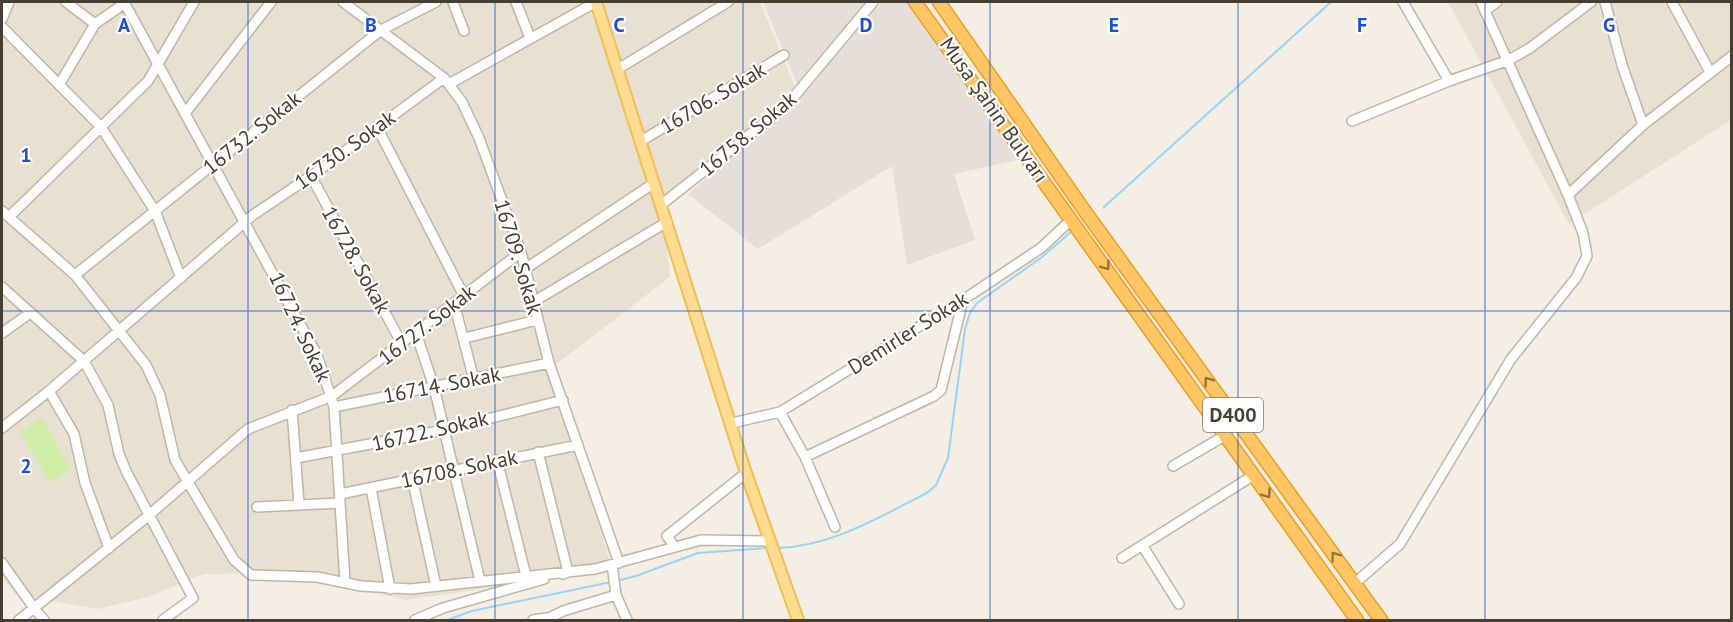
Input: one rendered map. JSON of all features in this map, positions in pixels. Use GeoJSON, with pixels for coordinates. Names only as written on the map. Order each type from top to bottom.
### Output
{"type":"FeatureCollection","features":[{"type":"Feature","properties":{"kind":"highway","name":"Musa Şahin Bulvarı"},"geometry":{"type":"LineString","coordinates":[[915,2],[1072,219]]}},
{"type":"Feature","properties":{"kind":"highway","name":"Musa Şahin Bulvarı"},"geometry":{"type":"LineString","coordinates":[[939,2],[1084,210],[1354,583]]}},
{"type":"Feature","properties":{"kind":"highway","name":"D400"},"geometry":{"type":"LineString","coordinates":[[1072,219],[1357,621]]}},
{"type":"Feature","properties":{"kind":"highway","name":"D400"},"geometry":{"type":"LineString","coordinates":[[1354,583],[1381,621]]}},
{"type":"Feature","properties":{"kind":"main road"},"geometry":{"type":"LineString","coordinates":[[596,2],[732,423],[746,473],[798,621]]}},
{"type":"Feature","properties":{"kind":"street"},"geometry":{"type":"LineString","coordinates":[[2,19],[9,2]]}},
{"type":"Feature","properties":{"kind":"street"},"geometry":{"type":"LineString","coordinates":[[66,2],[95,24]]}},
{"type":"Feature","properties":{"kind":"street"},"geometry":{"type":"LineString","coordinates":[[59,85],[95,24],[125,2]]}},
{"type":"Feature","properties":{"kind":"street","name":"16724. Sokak"},"geometry":{"type":"LineString","coordinates":[[125,2],[310,339],[332,396],[338,452],[345,582]]}},
{"type":"Feature","properties":{"kind":"street"},"geometry":{"type":"LineString","coordinates":[[194,2],[148,81],[5,214],[75,275],[120,330],[152,376],[160,395],[175,460],[234,560],[251,575],[306,576],[390,589],[568,572],[616,564],[674,546],[721,538],[771,543]]}},
{"type":"Feature","properties":{"kind":"street"},"geometry":{"type":"LineString","coordinates":[[186,112],[271,2]]}},
{"type":"Feature","properties":{"kind":"street","name":"16709. Sokak"},"geometry":{"type":"LineString","coordinates":[[343,2],[447,81],[462,102],[479,138],[521,252],[549,363],[578,444],[616,564],[614,576],[616,592],[627,621]]}},
{"type":"Feature","properties":{"kind":"street","name":"16732. Sokak"},"geometry":{"type":"LineString","coordinates":[[75,275],[381,30],[436,2]]}},
{"type":"Feature","properties":{"kind":"street"},"geometry":{"type":"LineString","coordinates":[[453,2],[464,31]]}},
{"type":"Feature","properties":{"kind":"street"},"geometry":{"type":"LineString","coordinates":[[516,2],[530,38]]}},
{"type":"Feature","properties":{"kind":"street","name":"16730. Sokak"},"geometry":{"type":"LineString","coordinates":[[2,428],[49,391],[246,221],[447,81],[596,2]]}},
{"type":"Feature","properties":{"kind":"street"},"geometry":{"type":"LineString","coordinates":[[618,69],[728,2]]}},
{"type":"Feature","properties":{"kind":"street","name":"16758. Sokak"},"geometry":{"type":"LineString","coordinates":[[661,205],[787,105],[873,2]]}},
{"type":"Feature","properties":{"kind":"street"},"geometry":{"type":"LineString","coordinates":[[1403,2],[1449,81]]}},
{"type":"Feature","properties":{"kind":"street"},"geometry":{"type":"LineString","coordinates":[[1354,583],[1400,544],[1511,358],[1584,265],[1587,256],[1583,233],[1568,195],[1484,6],[1497,2]]}},
{"type":"Feature","properties":{"kind":"street"},"geometry":{"type":"LineString","coordinates":[[1352,121],[1449,81],[1509,60],[1530,48],[1591,2]]}},
{"type":"Feature","properties":{"kind":"street"},"geometry":{"type":"LineString","coordinates":[[1605,2],[1622,65],[1643,125]]}},
{"type":"Feature","properties":{"kind":"street"},"geometry":{"type":"LineString","coordinates":[[1672,2],[1710,72]]}},
{"type":"Feature","properties":{"kind":"street"},"geometry":{"type":"LineString","coordinates":[[2,27],[101,127],[156,211],[181,278]]}},
{"type":"Feature","properties":{"kind":"street","name":"16706. Sokak"},"geometry":{"type":"LineString","coordinates":[[641,141],[784,55]]}},
{"type":"Feature","properties":{"kind":"street"},"geometry":{"type":"LineString","coordinates":[[1568,195],[1643,125],[1731,56]]}},
{"type":"Feature","properties":{"kind":"street"},"geometry":{"type":"LineString","coordinates":[[377,128],[464,296]]}},
{"type":"Feature","properties":{"kind":"street","name":"16728. Sokak"},"geometry":{"type":"LineString","coordinates":[[311,176],[402,344]]}},
{"type":"Feature","properties":{"kind":"street"},"geometry":{"type":"LineString","coordinates":[[525,269],[654,183]]}},
{"type":"Feature","properties":{"kind":"street","name":"Demirler Sokak"},"geometry":{"type":"LineString","coordinates":[[732,423],[780,412],[963,300],[1041,248],[1072,219]]}},
{"type":"Feature","properties":{"kind":"street"},"geometry":{"type":"LineString","coordinates":[[533,302],[667,222]]}},
{"type":"Feature","properties":{"kind":"street","name":"16727. Sokak"},"geometry":{"type":"LineString","coordinates":[[19,621],[109,548],[248,429],[332,396],[521,252]]}},
{"type":"Feature","properties":{"kind":"street"},"geometry":{"type":"LineString","coordinates":[[2,287],[84,361],[108,405],[119,454],[147,516],[193,598],[163,621]]}},
{"type":"Feature","properties":{"kind":"street"},"geometry":{"type":"LineString","coordinates":[[805,457],[934,396],[941,390],[963,300]]}},
{"type":"Feature","properties":{"kind":"street"},"geometry":{"type":"LineString","coordinates":[[454,303],[465,338],[474,380]]}},
{"type":"Feature","properties":{"kind":"street"},"geometry":{"type":"LineString","coordinates":[[2,333],[30,313]]}},
{"type":"Feature","properties":{"kind":"street"},"geometry":{"type":"LineString","coordinates":[[465,338],[537,321]]}},
{"type":"Feature","properties":{"kind":"street"},"geometry":{"type":"LineString","coordinates":[[416,333],[434,387],[480,581]]}},
{"type":"Feature","properties":{"kind":"street","name":"16714. Sokak"},"geometry":{"type":"LineString","coordinates":[[334,407],[549,363]]}},
{"type":"Feature","properties":{"kind":"street"},"geometry":{"type":"LineString","coordinates":[[49,391],[74,434],[99,526],[109,548]]}},
{"type":"Feature","properties":{"kind":"street","name":"16722. Sokak"},"geometry":{"type":"LineString","coordinates":[[297,458],[444,430],[563,400]]}},
{"type":"Feature","properties":{"kind":"street"},"geometry":{"type":"LineString","coordinates":[[292,410],[299,504]]}},
{"type":"Feature","properties":{"kind":"street"},"geometry":{"type":"LineString","coordinates":[[780,412],[805,457],[836,526]]}},
{"type":"Feature","properties":{"kind":"street"},"geometry":{"type":"LineString","coordinates":[[1173,466],[1226,435]]}},
{"type":"Feature","properties":{"kind":"street","name":"16708. Sokak"},"geometry":{"type":"LineString","coordinates":[[257,507],[340,498],[412,478],[578,444]]}},
{"type":"Feature","properties":{"kind":"street"},"geometry":{"type":"LineString","coordinates":[[537,452],[568,572]]}},
{"type":"Feature","properties":{"kind":"street"},"geometry":{"type":"LineString","coordinates":[[497,460],[526,576]]}},
{"type":"Feature","properties":{"kind":"street"},"geometry":{"type":"LineString","coordinates":[[674,546],[667,536],[746,473]]}},
{"type":"Feature","properties":{"kind":"street"},"geometry":{"type":"LineString","coordinates":[[1122,558],[1254,475]]}},
{"type":"Feature","properties":{"kind":"street"},"geometry":{"type":"LineString","coordinates":[[412,478],[436,586]]}},
{"type":"Feature","properties":{"kind":"street"},"geometry":{"type":"LineString","coordinates":[[371,488],[390,589]]}},
{"type":"Feature","properties":{"kind":"street"},"geometry":{"type":"LineString","coordinates":[[1143,545],[1179,604]]}},
{"type":"Feature","properties":{"kind":"street"},"geometry":{"type":"LineString","coordinates":[[2,563],[44,621]]}},
{"type":"Feature","properties":{"kind":"street"},"geometry":{"type":"LineString","coordinates":[[415,621],[443,608],[568,572]]}},
{"type":"Feature","properties":{"kind":"street"},"geometry":{"type":"LineString","coordinates":[[533,621],[546,619],[616,592]]}},
{"type":"Feature","properties":{"kind":"shaded area"},"geometry":{"type":"Polygon","coordinates":[[[2,2],[760,2],[799,97],[662,201],[670,277],[555,365],[612,570],[406,600],[291,573],[204,574],[148,597],[97,609],[15,594],[2,576],[2,2]]]}},
{"type":"Feature","properties":{"kind":"shaded area"},"geometry":{"type":"Polygon","coordinates":[[[763,2],[917,2],[1017,160],[954,174],[975,240],[907,265],[892,166],[758,249],[688,194],[802,96],[763,2]]]}},
{"type":"Feature","properties":{"kind":"shaded area"},"geometry":{"type":"Polygon","coordinates":[[[1448,2],[1731,2],[1731,120],[1569,224],[1448,2]]]}},
{"type":"Feature","properties":{"kind":"green space"},"geometry":{"type":"Polygon","coordinates":[[[42,418],[71,470],[49,482],[20,431],[42,418]]]}},
{"type":"Feature","properties":{"kind":"waterway"},"geometry":{"type":"LineString","coordinates":[[1104,207],[1331,2]]}},
{"type":"Feature","properties":{"kind":"waterway"},"geometry":{"type":"LineString","coordinates":[[776,548],[816,542],[854,529],[927,493],[936,485],[948,458],[965,329],[970,313],[977,303],[1042,257],[1073,230]]}},
{"type":"Feature","properties":{"kind":"waterway"},"geometry":{"type":"LineString","coordinates":[[616,581],[698,553],[768,548]]}},
{"type":"Feature","properties":{"kind":"waterway"},"geometry":{"type":"LineString","coordinates":[[447,620],[472,611],[611,582]]}}]}
